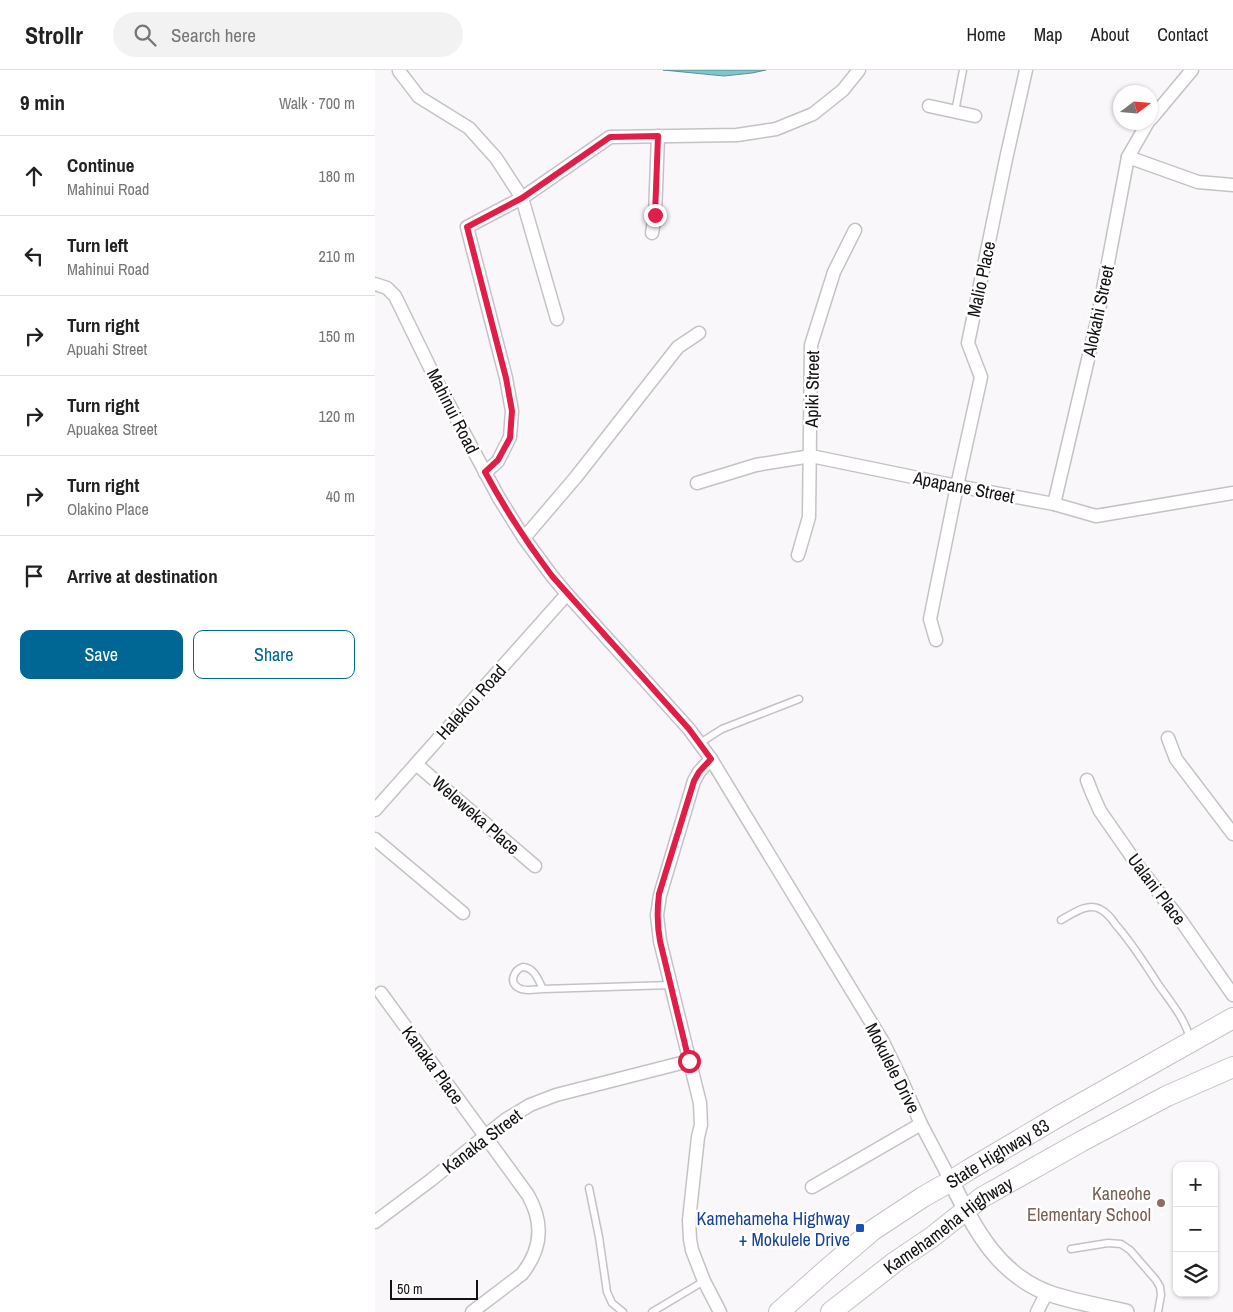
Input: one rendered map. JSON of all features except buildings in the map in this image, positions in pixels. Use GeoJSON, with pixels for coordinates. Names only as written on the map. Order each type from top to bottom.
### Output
{"type":"FeatureCollection","features":[{"type":"Feature","properties":{"kind":"main road","name":"State Highway 83"},"geometry":{"type":"LineString","coordinates":[[779,1312],[873,1230],[923,1197],[1053,1120],[1233,1018]]}},
{"type":"Feature","properties":{"kind":"main road","name":"Kamehameha Highway"},"geometry":{"type":"LineString","coordinates":[[831,1312],[981,1198],[1158,1100],[1233,1067]]}},
{"type":"Feature","properties":{"kind":"street"},"geometry":{"type":"LineString","coordinates":[[485,472],[498,460],[510,438],[512,411],[506,378],[467,227],[522,198],[610,137],[737,136],[776,129],[813,114],[843,90],[859,70]]}},
{"type":"Feature","properties":{"kind":"street","name":"Malio Place"},"geometry":{"type":"LineString","coordinates":[[936,640],[930,619],[981,377],[968,344],[1026,70]]}},
{"type":"Feature","properties":{"kind":"street"},"geometry":{"type":"LineString","coordinates":[[1158,111],[1193,70]]}},
{"type":"Feature","properties":{"kind":"street"},"geometry":{"type":"LineString","coordinates":[[399,72],[419,98],[469,128],[496,158],[522,198],[557,319]]}},
{"type":"Feature","properties":{"kind":"street"},"geometry":{"type":"LineString","coordinates":[[929,106],[975,116]]}},
{"type":"Feature","properties":{"kind":"street","name":"Alokahi Street"},"geometry":{"type":"LineString","coordinates":[[1054,504],[1097,321],[1128,158],[1144,130]]}},
{"type":"Feature","properties":{"kind":"street"},"geometry":{"type":"LineString","coordinates":[[652,233],[655,215],[658,136]]}},
{"type":"Feature","properties":{"kind":"street"},"geometry":{"type":"LineString","coordinates":[[1128,158],[1198,182],[1233,185]]}},
{"type":"Feature","properties":{"kind":"street","name":"Apiki Street"},"geometry":{"type":"LineString","coordinates":[[798,555],[809,517],[811,345],[834,272],[855,230]]}},
{"type":"Feature","properties":{"kind":"street","name":"Mahinui Road"},"geometry":{"type":"LineString","coordinates":[[379,284],[387,288],[395,296],[437,382],[485,472],[511,518],[542,564],[700,742],[711,759]]}},
{"type":"Feature","properties":{"kind":"street"},"geometry":{"type":"LineString","coordinates":[[524,538],[576,477],[678,347],[699,332]]}},
{"type":"Feature","properties":{"kind":"street","name":"Apapane Street"},"geometry":{"type":"LineString","coordinates":[[697,483],[756,465],[811,456],[1054,504],[1095,516],[1233,493]]}},
{"type":"Feature","properties":{"kind":"street","name":"Halekou Road"},"geometry":{"type":"LineString","coordinates":[[375,810],[567,594]]}},
{"type":"Feature","properties":{"kind":"street"},"geometry":{"type":"LineString","coordinates":[[1168,738],[1176,760],[1233,834]]}},
{"type":"Feature","properties":{"kind":"street"},"geometry":{"type":"LineString","coordinates":[[711,759],[699,772],[694,781],[659,894],[657,928],[700,1102],[701,1114],[689,1229],[692,1250],[704,1281],[720,1312]]}},
{"type":"Feature","properties":{"kind":"street","name":"Mokulele Drive"},"geometry":{"type":"LineString","coordinates":[[711,759],[874,1027],[965,1210],[994,1254],[1027,1282],[1047,1292],[1068,1299],[1126,1312]]}},
{"type":"Feature","properties":{"kind":"street","name":"Weleweka Place"},"geometry":{"type":"LineString","coordinates":[[416,764],[535,866]]}},
{"type":"Feature","properties":{"kind":"street","name":"Ualani Place"},"geometry":{"type":"LineString","coordinates":[[1087,780],[1100,811],[1233,995]]}},
{"type":"Feature","properties":{"kind":"street"},"geometry":{"type":"LineString","coordinates":[[375,839],[463,913]]}},
{"type":"Feature","properties":{"kind":"street","name":"Kanaka Place"},"geometry":{"type":"LineString","coordinates":[[381,993],[528,1195],[533,1203],[539,1222],[536,1251],[527,1267],[521,1274],[472,1312]]}},
{"type":"Feature","properties":{"kind":"street","name":"Kanaka Street"},"geometry":{"type":"LineString","coordinates":[[375,1222],[431,1180],[505,1120],[518,1112],[556,1095],[689,1061]]}},
{"type":"Feature","properties":{"kind":"street"},"geometry":{"type":"LineString","coordinates":[[812,1187],[921,1124]]}},
{"type":"Feature","properties":{"kind":"street"},"geometry":{"type":"LineString","coordinates":[[1037,1312],[1047,1292]]}},
{"type":"Feature","properties":{"kind":"lane"},"geometry":{"type":"LineString","coordinates":[[955,112],[963,70]]}},
{"type":"Feature","properties":{"kind":"lane"},"geometry":{"type":"LineString","coordinates":[[700,742],[722,729],[799,699]]}},
{"type":"Feature","properties":{"kind":"lane"},"geometry":{"type":"LineString","coordinates":[[1061,920],[1086,907],[1099,908],[1110,917],[1128,939],[1181,1018],[1191,1041]]}},
{"type":"Feature","properties":{"kind":"lane"},"geometry":{"type":"LineString","coordinates":[[543,989],[531,969],[523,967],[515,971],[513,979],[516,986],[523,990],[671,985]]}},
{"type":"Feature","properties":{"kind":"lane"},"geometry":{"type":"LineString","coordinates":[[589,1188],[607,1292],[612,1304],[623,1312]]}},
{"type":"Feature","properties":{"kind":"lane"},"geometry":{"type":"LineString","coordinates":[[1071,1249],[1115,1243],[1121,1244],[1130,1250],[1160,1287],[1161,1295],[1158,1312]]}},
{"type":"Feature","properties":{"kind":"lane"},"geometry":{"type":"LineString","coordinates":[[652,1312],[704,1281]]}},
{"type":"Feature","properties":{"kind":"water"},"geometry":{"type":"Polygon","coordinates":[[[663,70],[766,70],[724,76],[663,70]]]}},
{"type":"Feature","properties":{"kind":"place","name":"Kaneohe Elementary School"},"geometry":{"type":"Point","coordinates":[1161,1203]}},
{"type":"Feature","properties":{"kind":"place","name":"Kamehameha Highway + Mokulele Drive"},"geometry":{"type":"Point","coordinates":[860,1228]}},
{"type":"Feature","properties":{"kind":"route"},"geometry":{"type":"LineString","coordinates":[[655,215],[658,136],[610,137],[522,198],[467,227],[506,378],[512,411],[510,438],[498,460],[485,472],[511,518],[537,557],[567,594],[689,729],[711,759],[704,765],[694,781],[659,894],[657,916],[657,928],[689,1061]]}}]}
